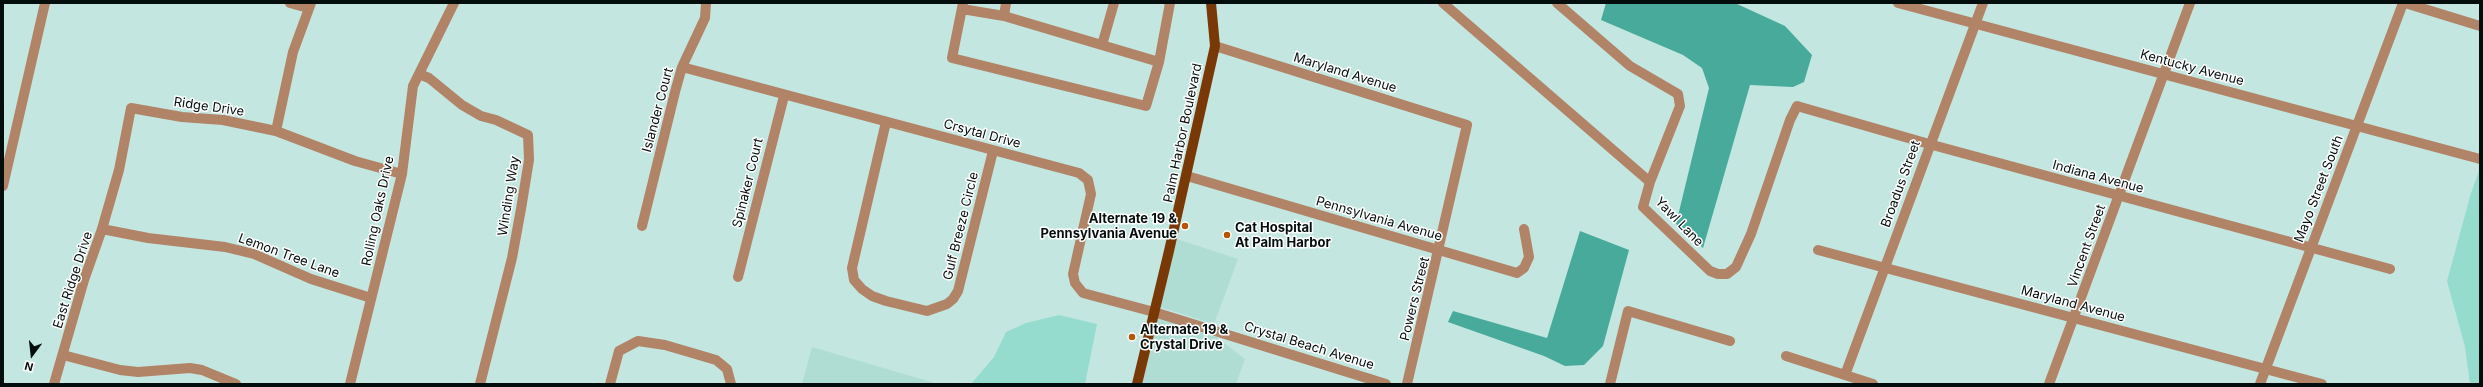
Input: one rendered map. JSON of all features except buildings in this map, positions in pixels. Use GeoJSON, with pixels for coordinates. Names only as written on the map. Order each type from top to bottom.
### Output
{"type":"FeatureCollection","features":[{"type":"Feature","properties":{"kind":"main road","name":"Palm Harbor Boulevard"},"geometry":{"type":"LineString","coordinates":[[1137,384],[1187,176],[1215,46],[1211,3]]}},
{"type":"Feature","properties":{"kind":"street"},"geometry":{"type":"LineString","coordinates":[[3,186],[45,3]]}},
{"type":"Feature","properties":{"kind":"street"},"geometry":{"type":"LineString","coordinates":[[276,131],[286,77],[310,6],[290,3]]}},
{"type":"Feature","properties":{"kind":"street","name":"Rolling Oaks Drive"},"geometry":{"type":"LineString","coordinates":[[350,384],[386,244],[402,174],[412,86],[454,3]]}},
{"type":"Feature","properties":{"kind":"street","name":"Islander Court"},"geometry":{"type":"LineString","coordinates":[[642,226],[682,67],[705,18],[706,3]]}},
{"type":"Feature","properties":{"kind":"street"},"geometry":{"type":"LineString","coordinates":[[1004,16],[1006,3]]}},
{"type":"Feature","properties":{"kind":"street"},"geometry":{"type":"LineString","coordinates":[[1102,45],[1114,3]]}},
{"type":"Feature","properties":{"kind":"street"},"geometry":{"type":"LineString","coordinates":[[1159,62],[1004,16],[963,6],[952,58],[1146,106],[1159,62],[1170,3]]}},
{"type":"Feature","properties":{"kind":"street","name":"Yawl Lane"},"geometry":{"type":"LineString","coordinates":[[1443,3],[1650,182],[1643,207],[1710,271],[1727,274],[1736,267],[1751,234],[1795,107],[1800,106]]}},
{"type":"Feature","properties":{"kind":"street"},"geometry":{"type":"LineString","coordinates":[[1557,3],[1630,66],[1678,94],[1680,106],[1650,182]]}},
{"type":"Feature","properties":{"kind":"street","name":"Kentucky Avenue"},"geometry":{"type":"LineString","coordinates":[[1898,3],[2164,75],[2357,124],[2480,159]]}},
{"type":"Feature","properties":{"kind":"street","name":"Broadus Street"},"geometry":{"type":"LineString","coordinates":[[1845,375],[1929,144],[1983,3]]}},
{"type":"Feature","properties":{"kind":"street","name":"Vincent Street"},"geometry":{"type":"LineString","coordinates":[[2049,384],[2190,3]]}},
{"type":"Feature","properties":{"kind":"street"},"geometry":{"type":"LineString","coordinates":[[2404,3],[2480,26]]}},
{"type":"Feature","properties":{"kind":"street","name":"Mayo Street South"},"geometry":{"type":"LineString","coordinates":[[2260,384],[2404,3]]}},
{"type":"Feature","properties":{"kind":"street","name":"Maryland Avenue"},"geometry":{"type":"LineString","coordinates":[[1215,46],[1467,125]]}},
{"type":"Feature","properties":{"kind":"street","name":"Crsytal Drive"},"geometry":{"type":"LineString","coordinates":[[682,67],[784,96],[1079,173],[1088,180],[1091,194],[1073,274],[1076,283],[1083,293],[1154,312]]}},
{"type":"Feature","properties":{"kind":"street","name":"Winding Way"},"geometry":{"type":"LineString","coordinates":[[419,74],[429,78],[462,106],[482,116],[496,120],[528,134],[529,160],[517,230],[480,384]]}},
{"type":"Feature","properties":{"kind":"street","name":"Spinaker Court"},"geometry":{"type":"LineString","coordinates":[[738,277],[784,96]]}},
{"type":"Feature","properties":{"kind":"street","name":"Indiana Avenue"},"geometry":{"type":"LineString","coordinates":[[1800,106],[1929,144],[2311,249],[2390,269]]}},
{"type":"Feature","properties":{"kind":"street","name":"Ridge Drive"},"geometry":{"type":"LineString","coordinates":[[102,229],[119,170],[131,108],[182,117],[223,120],[276,131],[355,161],[402,174]]}},
{"type":"Feature","properties":{"kind":"street","name":"Gulf Breeze Circle"},"geometry":{"type":"LineString","coordinates":[[886,122],[852,268],[854,280],[862,289],[872,296],[927,312],[946,304],[953,299],[958,290],[992,150]]}},
{"type":"Feature","properties":{"kind":"street","name":"Powers Street"},"geometry":{"type":"LineString","coordinates":[[1407,384],[1440,251],[1467,125]]}},
{"type":"Feature","properties":{"kind":"street","name":"Pennsylvania Avenue"},"geometry":{"type":"LineString","coordinates":[[1187,176],[1517,273],[1524,268],[1529,258],[1524,230]]}},
{"type":"Feature","properties":{"kind":"street","name":"Lemon Tree Lane"},"geometry":{"type":"LineString","coordinates":[[102,229],[148,238],[225,246],[254,254],[311,279],[371,298]]}},
{"type":"Feature","properties":{"kind":"street","name":"East Ridge Drive"},"geometry":{"type":"LineString","coordinates":[[54,384],[84,280],[102,229]]}},
{"type":"Feature","properties":{"kind":"street","name":"Maryland Avenue"},"geometry":{"type":"LineString","coordinates":[[1818,250],[2322,384]]}},
{"type":"Feature","properties":{"kind":"street"},"geometry":{"type":"LineString","coordinates":[[1610,384],[1628,311],[1730,341]]}},
{"type":"Feature","properties":{"kind":"street","name":"Crystal Beach Avenue"},"geometry":{"type":"LineString","coordinates":[[1154,312],[1386,384]]}},
{"type":"Feature","properties":{"kind":"street"},"geometry":{"type":"LineString","coordinates":[[610,384],[619,351],[638,341],[665,345],[716,360],[727,369],[731,384]]}},
{"type":"Feature","properties":{"kind":"street"},"geometry":{"type":"LineString","coordinates":[[63,356],[126,371],[190,368],[202,370],[236,384]]}},
{"type":"Feature","properties":{"kind":"street"},"geometry":{"type":"LineString","coordinates":[[1786,356],[1873,384]]}},
{"type":"Feature","properties":{"kind":"shaded area"},"geometry":{"type":"Polygon","coordinates":[[[1606,3],[1735,3],[1785,26],[1812,55],[1804,82],[1793,87],[1750,85],[1703,248],[1676,224],[1709,88],[1702,68],[1683,55],[1601,20],[1606,3]]]}},
{"type":"Feature","properties":{"kind":"shaded area"},"geometry":{"type":"Polygon","coordinates":[[[2480,168],[2480,384],[2470,384],[2465,347],[2447,281],[2471,193],[2480,168]]]}},
{"type":"Feature","properties":{"kind":"shaded area"},"geometry":{"type":"Polygon","coordinates":[[[1580,231],[1629,250],[1603,346],[1584,365],[1565,366],[1544,356],[1448,322],[1453,311],[1547,338],[1580,231]]]}},
{"type":"Feature","properties":{"kind":"shaded area"},"geometry":{"type":"Polygon","coordinates":[[[1177,239],[1238,259],[1214,324],[1160,307],[1177,239]]]}},
{"type":"Feature","properties":{"kind":"shaded area"},"geometry":{"type":"Polygon","coordinates":[[[1059,315],[1097,324],[1085,384],[971,384],[994,357],[1006,332],[1026,323],[1059,315]]]}},
{"type":"Feature","properties":{"kind":"shaded area"},"geometry":{"type":"Polygon","coordinates":[[[1158,318],[1215,336],[1245,359],[1236,384],[1142,384],[1158,318]]]}},
{"type":"Feature","properties":{"kind":"shaded area"},"geometry":{"type":"Polygon","coordinates":[[[812,347],[938,384],[802,384],[812,347]]]}},
{"type":"Feature","properties":{"kind":"place","name":"Alternate 19 & Pennsylvania Avenue"},"geometry":{"type":"Point","coordinates":[1185,226]}},
{"type":"Feature","properties":{"kind":"place","name":"Cat Hospital At Palm Harbor"},"geometry":{"type":"Point","coordinates":[1227,235]}},
{"type":"Feature","properties":{"kind":"place","name":"Alternate 19 & Crystal Drive"},"geometry":{"type":"Point","coordinates":[1132,337]}}]}
